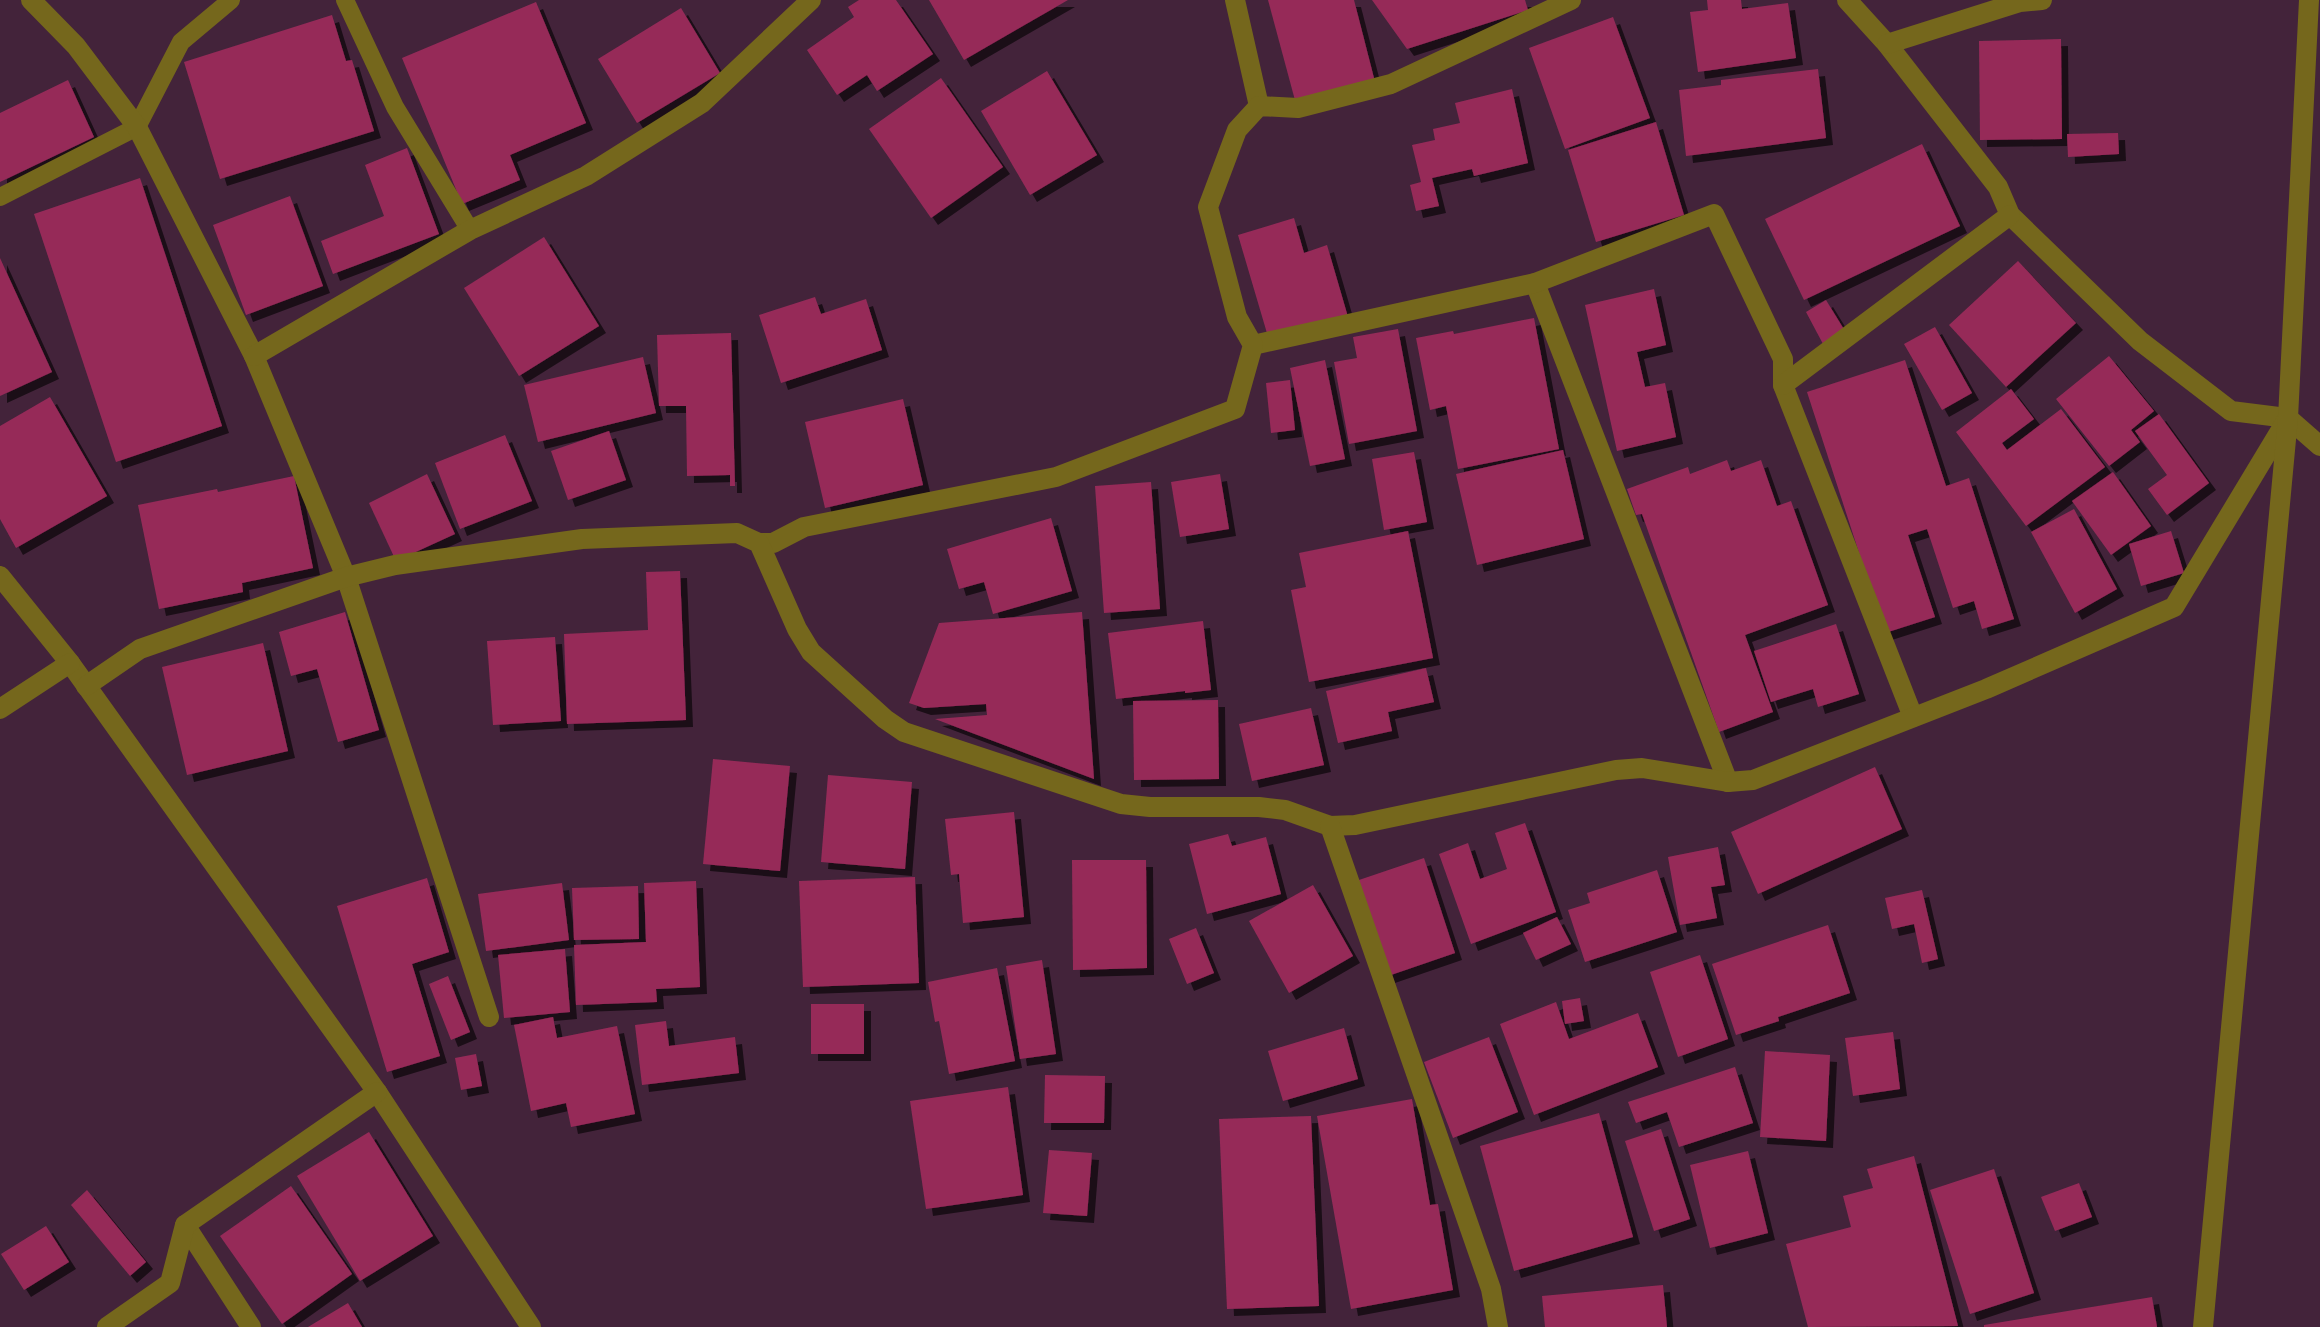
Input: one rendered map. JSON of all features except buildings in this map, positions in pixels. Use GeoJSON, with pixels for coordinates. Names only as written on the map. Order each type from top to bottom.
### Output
{"type":"FeatureCollection","features":[{"type":"Feature","properties":{"kind":"street"},"geometry":{"type":"LineString","coordinates":[[31,0],[76,46],[137,127],[254,356],[346,577],[489,1017]]}},
{"type":"Feature","properties":{"kind":"street"},"geometry":{"type":"LineString","coordinates":[[254,356],[470,230],[586,176],[702,103],[811,0]]}},
{"type":"Feature","properties":{"kind":"street"},"geometry":{"type":"LineString","coordinates":[[1235,0],[1259,106]]}},
{"type":"Feature","properties":{"kind":"street"},"geometry":{"type":"LineString","coordinates":[[1259,106],[1298,108],[1391,84],[1571,0]]}},
{"type":"Feature","properties":{"kind":"street"},"geometry":{"type":"LineString","coordinates":[[1847,0],[1887,44],[1998,187],[2010,215],[2140,341],[2231,411],[2288,418],[2320,446]]}},
{"type":"Feature","properties":{"kind":"street"},"geometry":{"type":"LineString","coordinates":[[1887,44],[2019,1],[2042,0]]}},
{"type":"Feature","properties":{"kind":"street"},"geometry":{"type":"LineString","coordinates":[[2203,1327],[2288,418],[2309,0]]}},
{"type":"Feature","properties":{"kind":"street"},"geometry":{"type":"LineString","coordinates":[[86,686],[140,649],[346,577],[395,565],[582,539],[737,533],[759,543],[773,543],[804,527],[1056,477],[1235,409],[1253,345],[1237,317],[1208,207],[1237,130],[1259,106]]}},
{"type":"Feature","properties":{"kind":"street"},"geometry":{"type":"LineString","coordinates":[[1253,345],[1535,283],[1714,214],[1783,359],[1783,385],[1913,717]]}},
{"type":"Feature","properties":{"kind":"street"},"geometry":{"type":"LineString","coordinates":[[1783,385],[2010,215]]}},
{"type":"Feature","properties":{"kind":"street"},"geometry":{"type":"LineString","coordinates":[[1535,283],[1728,782]]}},
{"type":"Feature","properties":{"kind":"street"},"geometry":{"type":"LineString","coordinates":[[759,543],[797,629],[811,652],[885,719],[904,732],[1121,804],[1259,807],[1285,810],[1330,826],[1355,825],[1616,770],[1642,768],[1728,782],[1753,780],[1986,689],[2174,607],[2288,418]]}},
{"type":"Feature","properties":{"kind":"street"},"geometry":{"type":"LineString","coordinates":[[0,576],[70,663],[377,1092],[531,1327]]}},
{"type":"Feature","properties":{"kind":"street"},"geometry":{"type":"LineString","coordinates":[[0,709],[70,663]]}},
{"type":"Feature","properties":{"kind":"street"},"geometry":{"type":"LineString","coordinates":[[1330,826],[1491,1289],[1498,1327]]}},
{"type":"Feature","properties":{"kind":"street"},"geometry":{"type":"LineString","coordinates":[[107,1327],[170,1283],[185,1225],[377,1092]]}},
{"type":"Feature","properties":{"kind":"street"},"geometry":{"type":"LineString","coordinates":[[185,1225],[251,1327]]}},
{"type":"Feature","properties":{"kind":"lane"},"geometry":{"type":"LineString","coordinates":[[0,197],[137,127],[181,42],[231,0]]}},
{"type":"Feature","properties":{"kind":"lane"},"geometry":{"type":"LineString","coordinates":[[345,0],[395,107],[470,230]]}}]}
